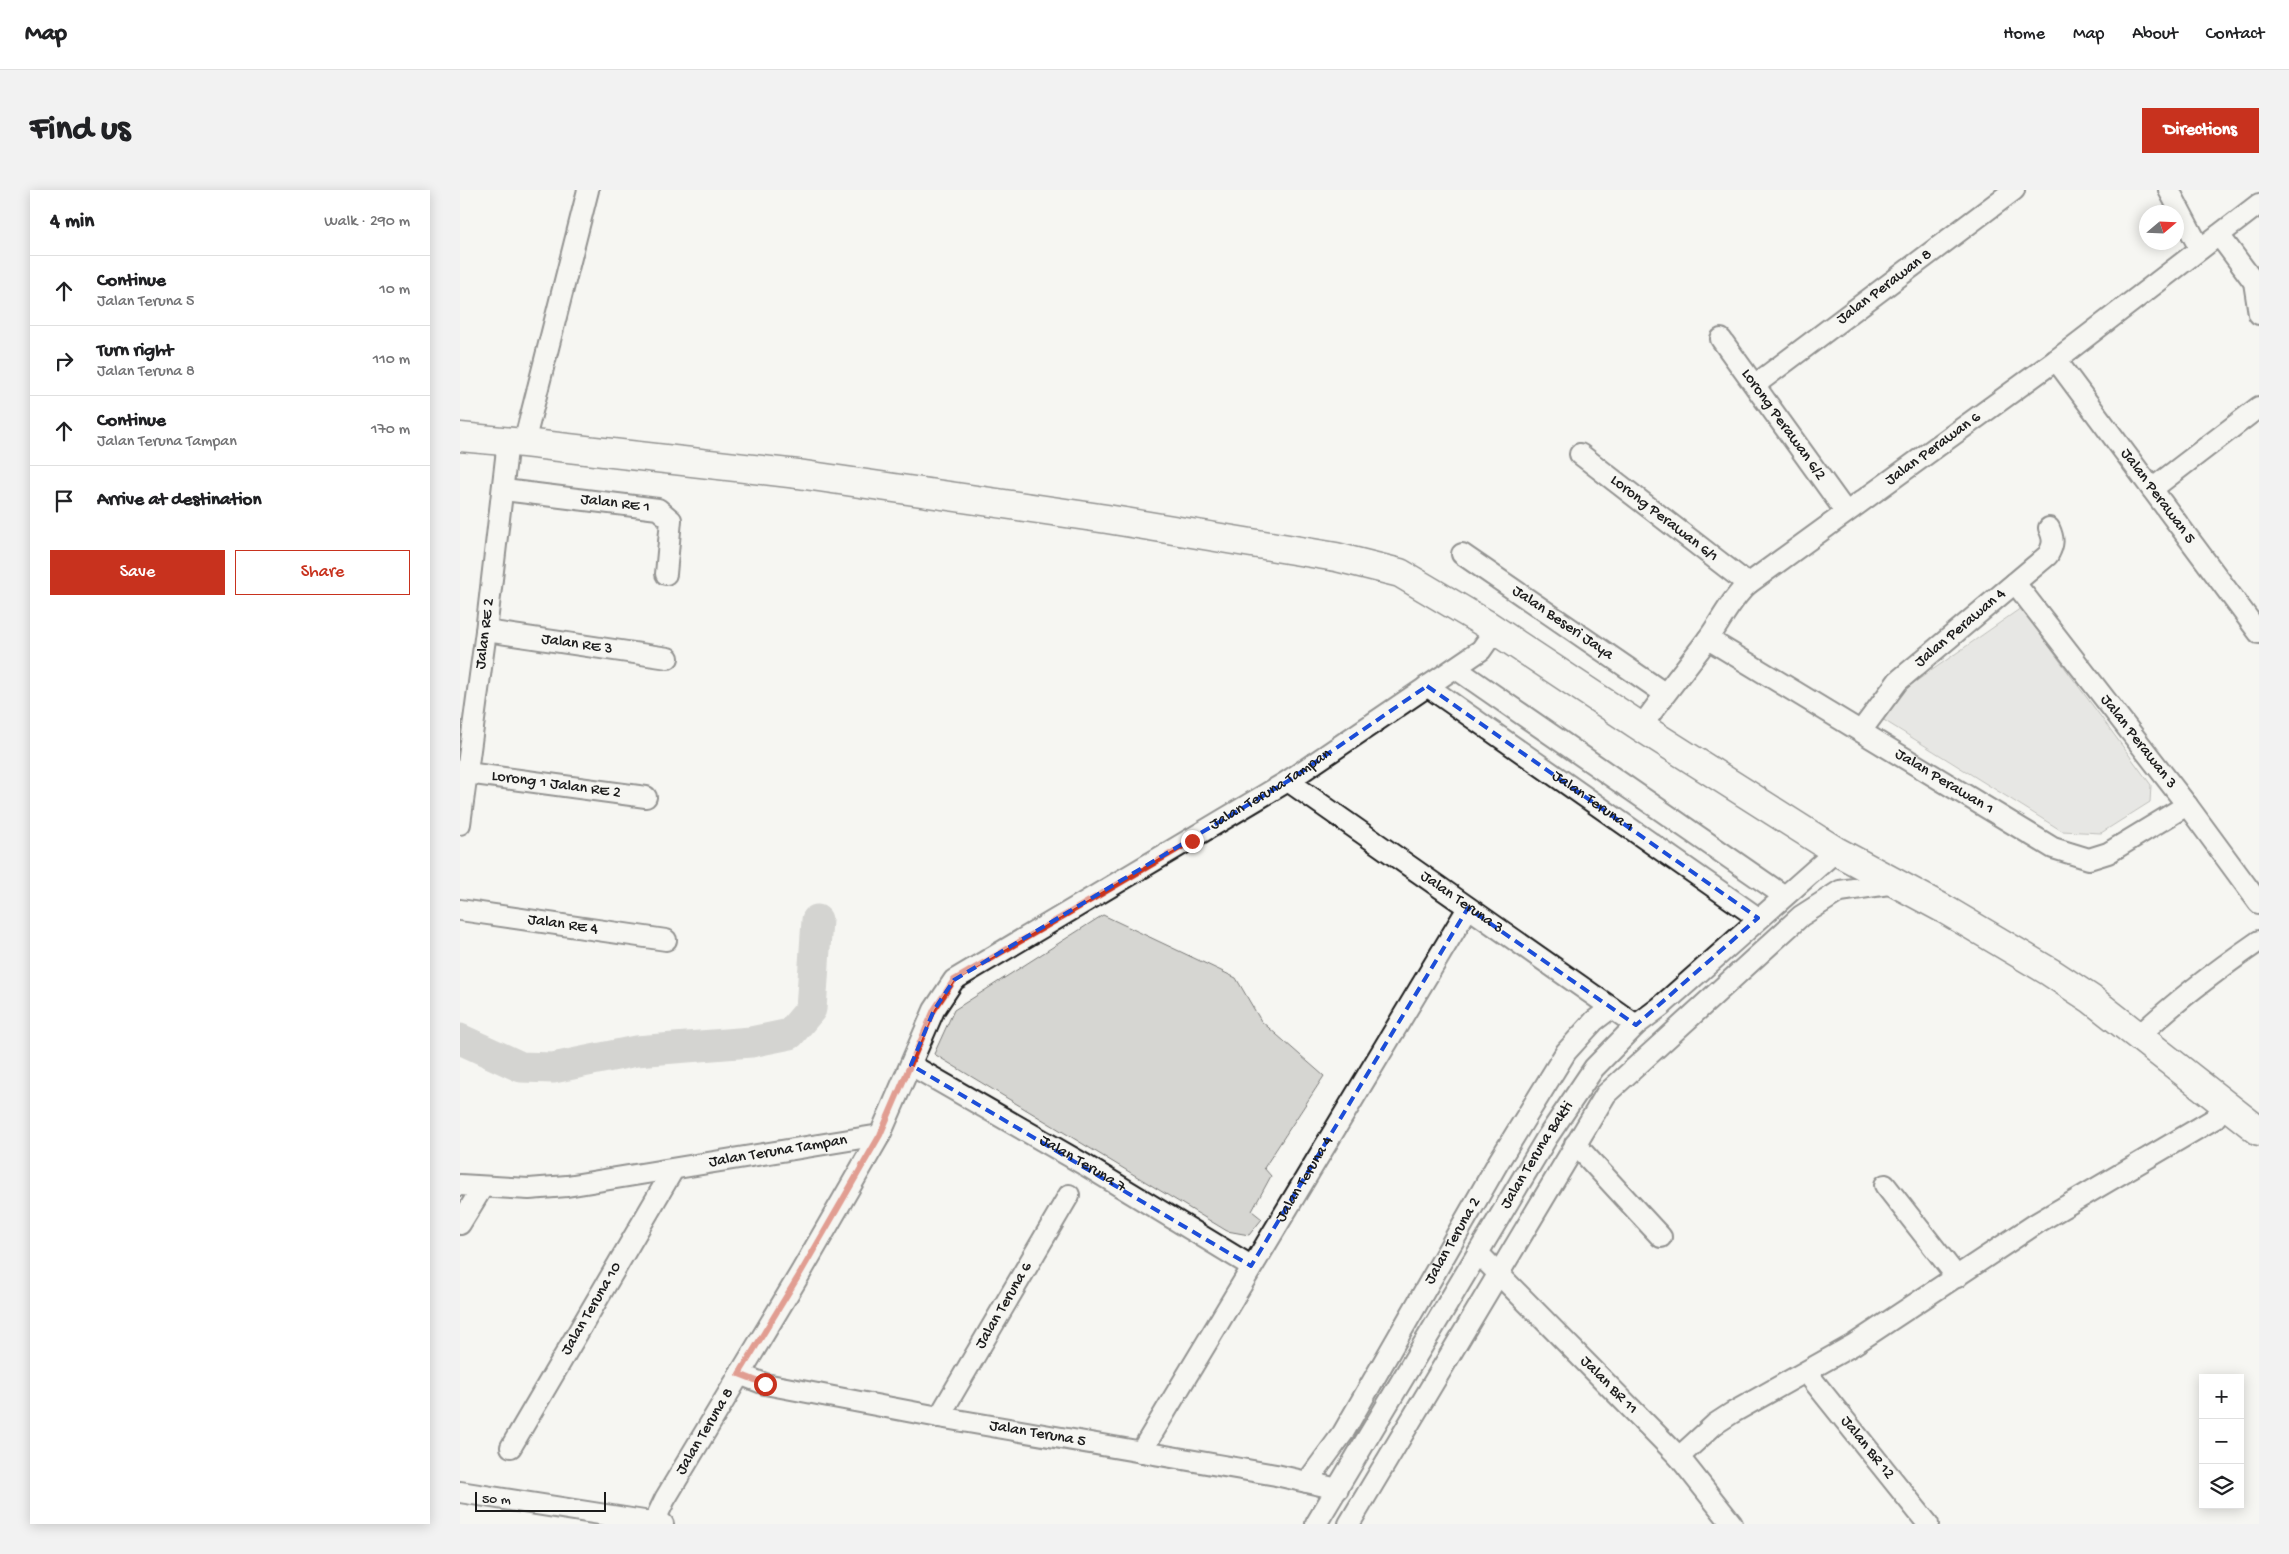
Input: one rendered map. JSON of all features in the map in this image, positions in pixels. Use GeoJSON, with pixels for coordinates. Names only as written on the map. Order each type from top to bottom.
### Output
{"type":"FeatureCollection","features":[{"type":"Feature","properties":{"kind":"street","name":"Jalan RE 2"},"geometry":{"type":"LineString","coordinates":[[460,824],[504,490],[588,190]]}},
{"type":"Feature","properties":{"kind":"street","name":"Jalan Perawan 8"},"geometry":{"type":"LineString","coordinates":[[1756,384],[2014,190]]}},
{"type":"Feature","properties":{"kind":"street"},"geometry":{"type":"LineString","coordinates":[[2168,190],[2200,249]]}},
{"type":"Feature","properties":{"kind":"street","name":"Jalan Perawan 6"},"geometry":{"type":"LineString","coordinates":[[1641,726],[1664,693],[1708,639],[1738,593],[1748,584],[2056,360],[2259,204]]}},
{"type":"Feature","properties":{"kind":"street"},"geometry":{"type":"LineString","coordinates":[[2219,235],[2254,282],[2259,314]]}},
{"type":"Feature","properties":{"kind":"street","name":"Lorong Perawan 6/2"},"geometry":{"type":"LineString","coordinates":[[1721,339],[1756,384],[1846,512]]}},
{"type":"Feature","properties":{"kind":"street","name":"Jalan Perawan 5"},"geometry":{"type":"LineString","coordinates":[[2056,360],[2259,633]]}},
{"type":"Feature","properties":{"kind":"street"},"geometry":{"type":"LineString","coordinates":[[2152,490],[2259,407]]}},
{"type":"Feature","properties":{"kind":"street"},"geometry":{"type":"LineString","coordinates":[[460,437],[798,474],[1107,519],[1336,557],[1400,573],[1428,588],[1495,630],[1641,726],[1836,850],[2050,972],[2139,1036],[2259,1131]]}},
{"type":"Feature","properties":{"kind":"street","name":"Lorong Perawan 6/1"},"geometry":{"type":"LineString","coordinates":[[1580,454],[1748,584]]}},
{"type":"Feature","properties":{"kind":"street","name":"Jalan RE 1"},"geometry":{"type":"LineString","coordinates":[[504,490],[658,509],[670,520],[666,574]]}},
{"type":"Feature","properties":{"kind":"street","name":"Jalan Perawan 4"},"geometry":{"type":"LineString","coordinates":[[1861,731],[1898,681],[2048,554],[2053,547],[2053,538],[2049,528]]}},
{"type":"Feature","properties":{"kind":"street","name":"Jalan Beseri Jaya"},"geometry":{"type":"LineString","coordinates":[[1462,554],[1664,693]]}},
{"type":"Feature","properties":{"kind":"street","name":"Jalan Perawan 3"},"geometry":{"type":"LineString","coordinates":[[2015,583],[2187,805],[2259,903]]}},
{"type":"Feature","properties":{"kind":"street","name":"Jalan Teruna Tampan"},"geometry":{"type":"LineString","coordinates":[[460,1185],[482,1188],[529,1189],[673,1170],[880,1135],[934,1010],[954,980],[1288,781],[1481,650],[1495,630]]}},
{"type":"Feature","properties":{"kind":"street","name":"Jalan RE 3"},"geometry":{"type":"LineString","coordinates":[[486,631],[668,658]]}},
{"type":"Feature","properties":{"kind":"street","name":"Jalan Perawan 1"},"geometry":{"type":"LineString","coordinates":[[1708,639],[2053,848],[2089,858],[2108,853],[2187,805]]}},
{"type":"Feature","properties":{"kind":"street"},"geometry":{"type":"LineString","coordinates":[[1455,668],[1783,895]]}},
{"type":"Feature","properties":{"kind":"street","name":"Jalan Teruna 1"},"geometry":{"type":"LineString","coordinates":[[1427,686],[1758,918]]}},
{"type":"Feature","properties":{"kind":"street","name":"Lorong 1 Jalan RE 2"},"geometry":{"type":"LineString","coordinates":[[467,773],[646,797]]}},
{"type":"Feature","properties":{"kind":"street","name":"Jalan Teruna 3"},"geometry":{"type":"LineString","coordinates":[[1288,781],[1636,1025]]}},
{"type":"Feature","properties":{"kind":"street","name":"Jalan Teruna Bakti"},"geometry":{"type":"LineString","coordinates":[[1316,1524],[1546,1139],[1594,1068],[1636,1025],[1660,1007],[1783,895],[1836,850]]}},
{"type":"Feature","properties":{"kind":"street"},"geometry":{"type":"LineString","coordinates":[[1349,1524],[1606,1094],[1801,916],[1840,891],[1896,883]]}},
{"type":"Feature","properties":{"kind":"street","name":"Jalan Teruna 4"},"geometry":{"type":"LineString","coordinates":[[1141,1452],[1251,1266],[1468,908]]}},
{"type":"Feature","properties":{"kind":"street","name":"Jalan RE 4"},"geometry":{"type":"LineString","coordinates":[[460,910],[666,940]]}},
{"type":"Feature","properties":{"kind":"street"},"geometry":{"type":"LineString","coordinates":[[2139,1036],[2162,1014],[2210,975],[2259,941]]}},
{"type":"Feature","properties":{"kind":"street","name":"Jalan Teruna 2"},"geometry":{"type":"LineString","coordinates":[[1307,1482],[1343,1433],[1499,1161],[1566,1052],[1594,1021],[1611,1008]]}},
{"type":"Feature","properties":{"kind":"street","name":"Jalan Teruna 7"},"geometry":{"type":"LineString","coordinates":[[911,1065],[1085,1164],[1251,1266]]}},
{"type":"Feature","properties":{"kind":"street"},"geometry":{"type":"LineString","coordinates":[[1679,1457],[1715,1424],[1854,1345],[2037,1224],[2214,1119],[2226,1105]]}},
{"type":"Feature","properties":{"kind":"street","name":"Jalan Teruna 8"},"geometry":{"type":"LineString","coordinates":[[659,1523],[665,1499],[801,1272],[880,1135]]}},
{"type":"Feature","properties":{"kind":"street"},"geometry":{"type":"LineString","coordinates":[[1575,1144],[1661,1237]]}},
{"type":"Feature","properties":{"kind":"street","name":"Jalan Teruna 10"},"geometry":{"type":"LineString","coordinates":[[511,1447],[673,1170]]}},
{"type":"Feature","properties":{"kind":"street"},"geometry":{"type":"LineString","coordinates":[[1885,1185],[1957,1277]]}},
{"type":"Feature","properties":{"kind":"street"},"geometry":{"type":"LineString","coordinates":[[460,1224],[482,1188]]}},
{"type":"Feature","properties":{"kind":"street","name":"Jalan Teruna 6"},"geometry":{"type":"LineString","coordinates":[[939,1417],[1069,1194]]}},
{"type":"Feature","properties":{"kind":"street","name":"Jalan BR 11"},"geometry":{"type":"LineString","coordinates":[[1478,1253],[1679,1457],[1732,1524]]}},
{"type":"Feature","properties":{"kind":"street","name":"Jalan BR 12"},"geometry":{"type":"LineString","coordinates":[[1807,1373],[1928,1524]]}},
{"type":"Feature","properties":{"kind":"street","name":"Jalan Teruna 5"},"geometry":{"type":"LineString","coordinates":[[739,1374],[765,1384],[1338,1489]]}},
{"type":"Feature","properties":{"kind":"street"},"geometry":{"type":"LineString","coordinates":[[460,1492],[659,1523]]}},
{"type":"Feature","properties":{"kind":"highlighted area"},"geometry":{"type":"Polygon","coordinates":[[[1427,686],[1758,918],[1636,1025],[1468,908],[1251,1266],[911,1065],[934,1010],[954,980],[1288,781],[1427,686]]]}},
{"type":"Feature","properties":{"kind":"shaded area"},"geometry":{"type":"Polygon","coordinates":[[[2021,608],[2151,785],[2150,802],[2101,833],[2062,831],[1882,719],[1905,689],[2021,608]]]}},
{"type":"Feature","properties":{"kind":"shaded area"},"geometry":{"type":"Polygon","coordinates":[[[1103,915],[1236,978],[1261,1021],[1324,1076],[1264,1168],[1271,1176],[1252,1211],[1262,1219],[1249,1235],[1227,1231],[934,1054],[954,1010],[1103,915]]]}},
{"type":"Feature","properties":{"kind":"waterway"},"geometry":{"type":"LineString","coordinates":[[460,1039],[521,1067],[553,1068],[636,1051],[751,1042],[790,1034],[811,1009],[817,920]]}},
{"type":"Feature","properties":{"kind":"route"},"geometry":{"type":"LineString","coordinates":[[765,1384],[739,1374],[801,1272],[880,1135],[934,1010],[954,980],[1192,841]]}}]}
